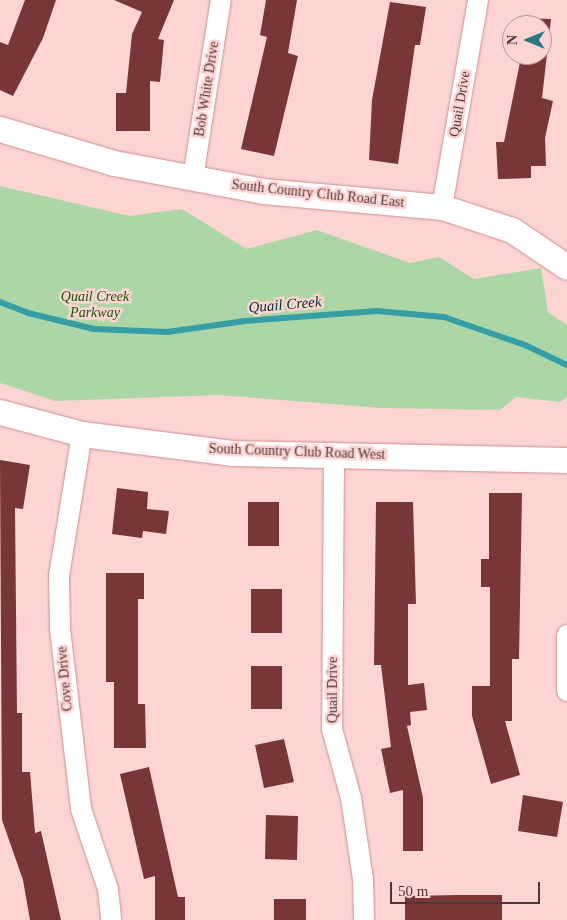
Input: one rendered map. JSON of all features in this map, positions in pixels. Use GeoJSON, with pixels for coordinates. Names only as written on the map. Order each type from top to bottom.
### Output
{"type":"FeatureCollection","features":[{"type":"Feature","properties":{"kind":"street","name":"Bob White Drive"},"geometry":{"type":"LineString","coordinates":[[194,178],[221,0]]}},
{"type":"Feature","properties":{"kind":"street","name":"Quail Drive"},"geometry":{"type":"LineString","coordinates":[[442,207],[478,0]]}},
{"type":"Feature","properties":{"kind":"street","name":"South Country Club Road East"},"geometry":{"type":"LineString","coordinates":[[0,129],[114,163],[194,178],[263,190],[442,207],[512,230],[567,267]]}},
{"type":"Feature","properties":{"kind":"street","name":"South Country Club Road West"},"geometry":{"type":"LineString","coordinates":[[0,412],[82,434],[232,453],[567,460]]}},
{"type":"Feature","properties":{"kind":"street","name":"Cove Drive"},"geometry":{"type":"LineString","coordinates":[[82,434],[58,576],[60,629],[81,809],[108,889],[111,920]]}},
{"type":"Feature","properties":{"kind":"street","name":"Quail Drive"},"geometry":{"type":"LineString","coordinates":[[334,456],[332,729],[351,798],[363,879],[364,920]]}},
{"type":"Feature","properties":{"kind":"street"},"geometry":{"type":"LineString","coordinates":[[567,635],[567,691]]}},
{"type":"Feature","properties":{"kind":"green space","name":"Quail Creek Parkway"},"geometry":{"type":"Polygon","coordinates":[[[0,186],[130,216],[182,209],[247,249],[317,230],[410,263],[439,257],[474,279],[541,268],[548,312],[567,325],[567,397],[560,402],[516,397],[500,410],[381,408],[219,395],[55,401],[0,383],[0,186]]]}},
{"type":"Feature","properties":{"kind":"building"},"geometry":{"type":"Polygon","coordinates":[[[25,0],[56,0],[43,38],[13,96],[0,90],[0,42],[8,45],[25,0]]]}},
{"type":"Feature","properties":{"kind":"building"},"geometry":{"type":"Polygon","coordinates":[[[114,0],[174,0],[158,39],[164,40],[160,82],[150,81],[150,131],[116,131],[116,93],[126,93],[132,34],[142,12],[114,0]]]}},
{"type":"Feature","properties":{"kind":"building"},"geometry":{"type":"Polygon","coordinates":[[[266,0],[297,0],[288,53],[298,56],[274,156],[241,149],[267,37],[260,35],[266,0]]]}},
{"type":"Feature","properties":{"kind":"building"},"geometry":{"type":"Polygon","coordinates":[[[390,2],[426,7],[420,45],[415,45],[398,164],[369,160],[372,100],[390,2]]]}},
{"type":"Feature","properties":{"kind":"building"},"geometry":{"type":"Polygon","coordinates":[[[519,65],[546,65],[542,98],[553,101],[545,138],[546,166],[531,166],[531,178],[498,179],[496,142],[504,142],[519,65]]]}},
{"type":"Feature","properties":{"kind":"building"},"geometry":{"type":"Polygon","coordinates":[[[0,460],[30,465],[23,509],[15,508],[17,713],[22,713],[22,772],[30,772],[35,833],[41,831],[61,920],[30,920],[23,880],[2,820],[0,460]]]}},
{"type":"Feature","properties":{"kind":"building"},"geometry":{"type":"Polygon","coordinates":[[[117,488],[148,492],[147,509],[169,511],[166,534],[143,531],[142,538],[112,534],[117,488]]]}},
{"type":"Feature","properties":{"kind":"building"},"geometry":{"type":"Polygon","coordinates":[[[489,493],[522,493],[519,659],[512,659],[512,721],[505,721],[520,775],[491,784],[472,716],[472,686],[490,686],[490,587],[481,587],[481,559],[489,559],[489,493]]]}},
{"type":"Feature","properties":{"kind":"building"},"geometry":{"type":"Polygon","coordinates":[[[248,502],[279,502],[279,546],[248,546],[248,502]]]}},
{"type":"Feature","properties":{"kind":"building"},"geometry":{"type":"Polygon","coordinates":[[[376,502],[413,502],[416,604],[408,604],[408,685],[424,683],[427,710],[410,712],[411,725],[407,726],[423,798],[423,851],[403,851],[403,790],[390,793],[381,749],[391,747],[381,665],[374,665],[376,502]]]}},
{"type":"Feature","properties":{"kind":"building"},"geometry":{"type":"Polygon","coordinates":[[[106,573],[144,573],[144,599],[138,599],[138,704],[145,704],[146,748],[114,748],[114,682],[106,682],[106,573]]]}},
{"type":"Feature","properties":{"kind":"building"},"geometry":{"type":"Polygon","coordinates":[[[251,589],[282,589],[282,633],[251,633],[251,589]]]}},
{"type":"Feature","properties":{"kind":"building"},"geometry":{"type":"Polygon","coordinates":[[[251,666],[282,666],[282,709],[251,709],[251,666]]]}},
{"type":"Feature","properties":{"kind":"building"},"geometry":{"type":"Polygon","coordinates":[[[284,739],[294,782],[264,788],[255,745],[284,739]]]}},
{"type":"Feature","properties":{"kind":"building"},"geometry":{"type":"Polygon","coordinates":[[[149,767],[178,897],[185,897],[185,920],[155,920],[155,876],[144,879],[120,774],[149,767]]]}},
{"type":"Feature","properties":{"kind":"building"},"geometry":{"type":"Polygon","coordinates":[[[523,795],[563,802],[557,837],[518,831],[523,795]]]}},
{"type":"Feature","properties":{"kind":"building"},"geometry":{"type":"Polygon","coordinates":[[[266,815],[298,816],[297,860],[265,859],[266,815]]]}},
{"type":"Feature","properties":{"kind":"building"},"geometry":{"type":"Polygon","coordinates":[[[502,895],[502,920],[405,920],[405,896],[502,895]]]}},
{"type":"Feature","properties":{"kind":"building"},"geometry":{"type":"Polygon","coordinates":[[[274,899],[306,899],[306,920],[274,920],[274,899]]]}},
{"type":"Feature","properties":{"kind":"waterway","name":"Quail Creek"},"geometry":{"type":"LineString","coordinates":[[0,302],[28,313],[94,329],[167,332],[245,321],[377,311],[444,317],[525,345],[567,365]]}}]}
